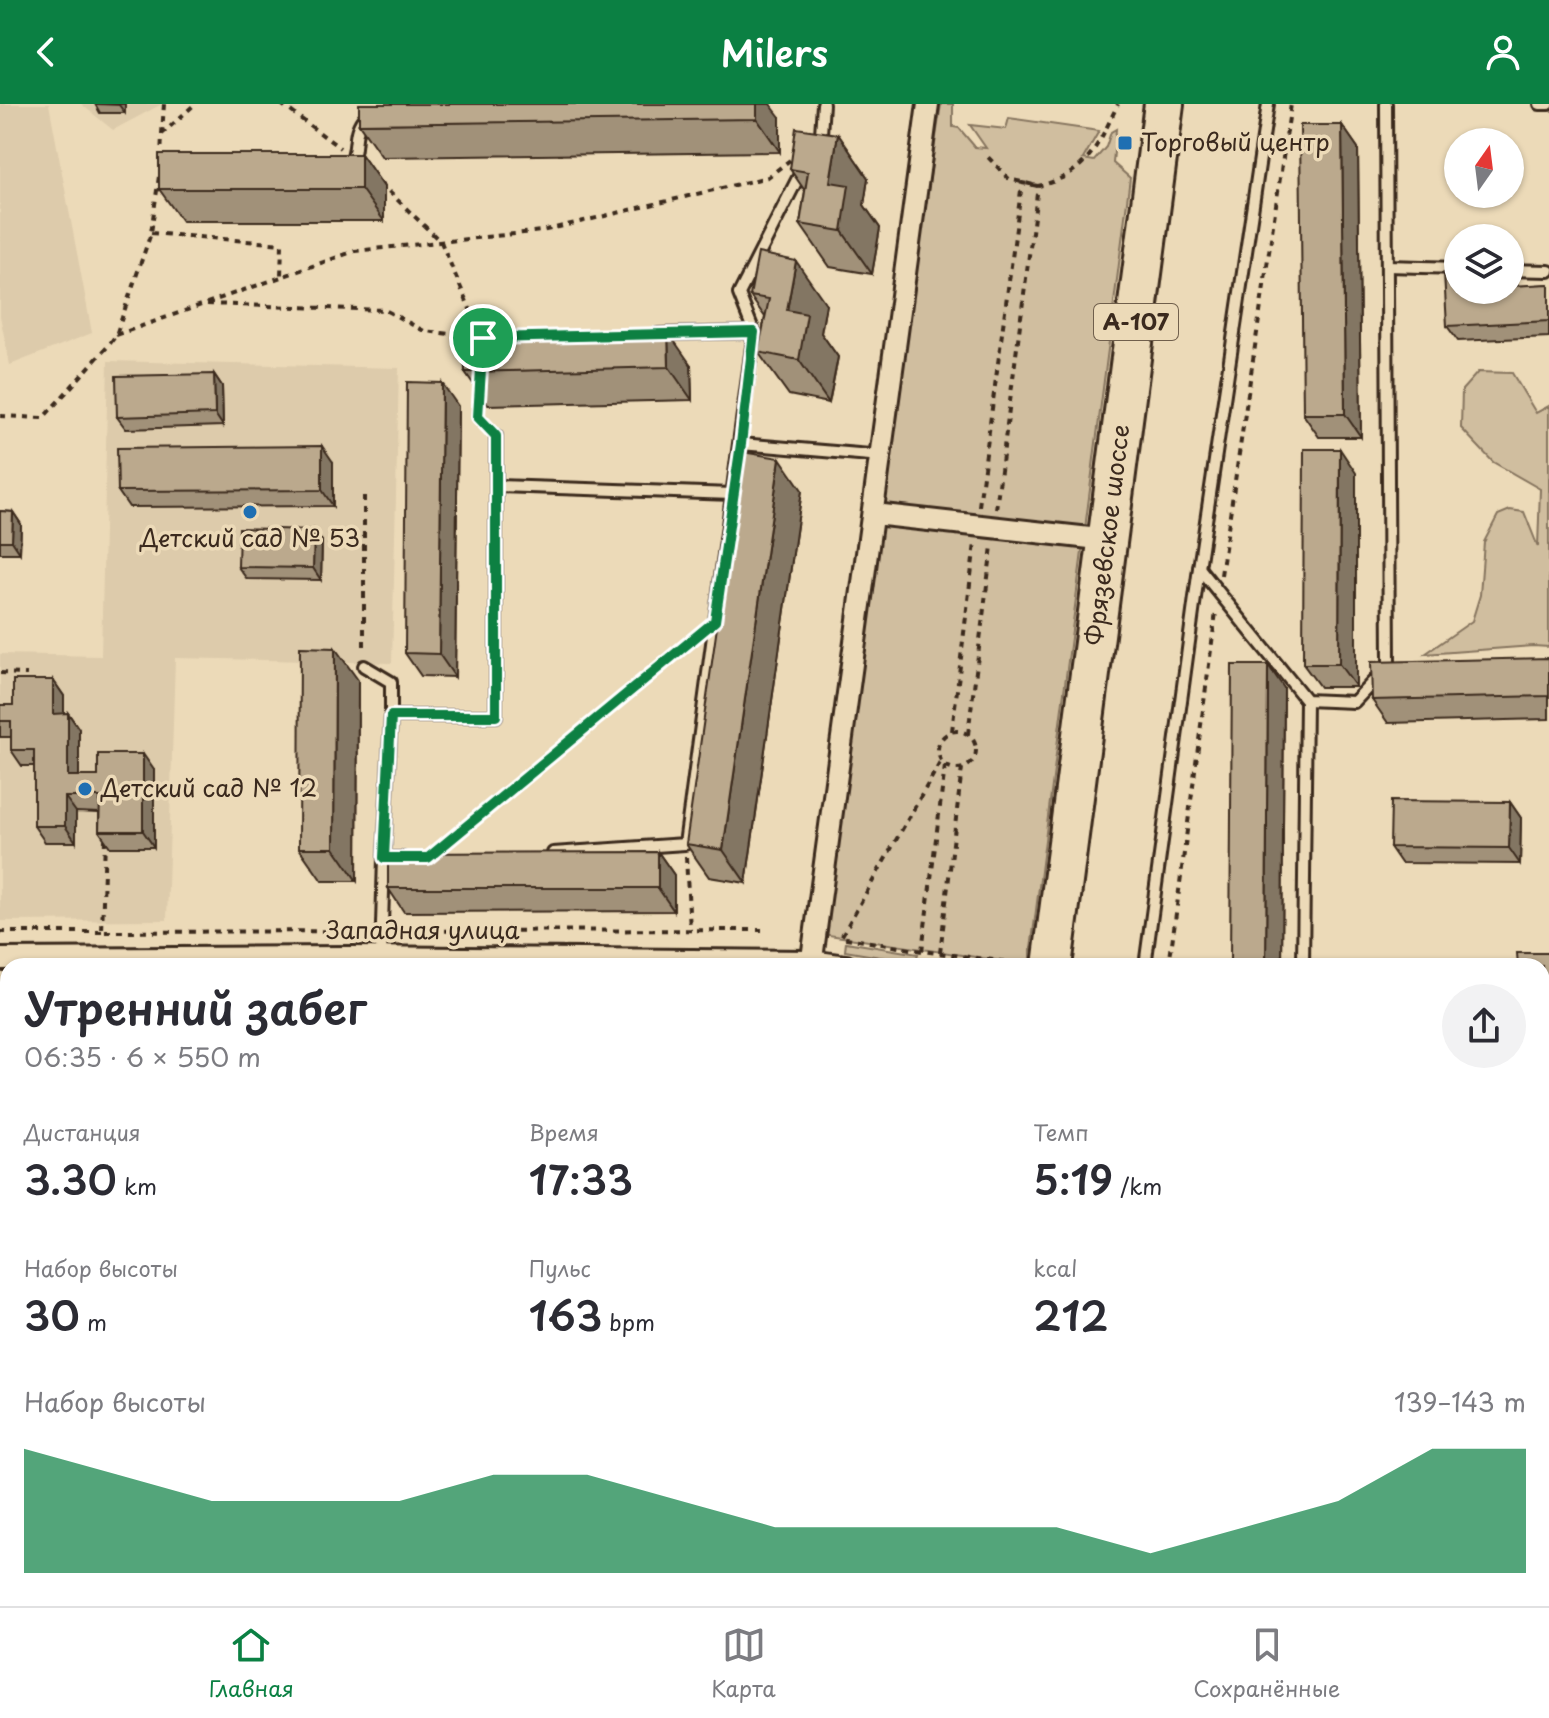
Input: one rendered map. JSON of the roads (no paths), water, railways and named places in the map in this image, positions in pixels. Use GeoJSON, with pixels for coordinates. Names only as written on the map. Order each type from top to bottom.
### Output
{"type":"FeatureCollection","features":[{"type":"Feature","properties":{"kind":"highway","name":"Фрязевское шоссе"},"geometry":{"type":"LineString","coordinates":[[1041,958],[1108,540],[1164,104]]}},
{"type":"Feature","properties":{"kind":"street"},"geometry":{"type":"LineString","coordinates":[[812,958],[928,104]]}},
{"type":"Feature","properties":{"kind":"street"},"geometry":{"type":"LineString","coordinates":[[874,514],[1108,540]]}},
{"type":"Feature","properties":{"kind":"lane"},"geometry":{"type":"LineString","coordinates":[[537,854],[685,844],[754,332],[739,294],[821,134],[823,104]]}},
{"type":"Feature","properties":{"kind":"lane"},"geometry":{"type":"LineString","coordinates":[[1146,958],[1199,568],[1268,104]]}},
{"type":"Feature","properties":{"kind":"lane"},"geometry":{"type":"LineString","coordinates":[[1306,700],[1354,702],[1389,665],[1386,104]]}},
{"type":"Feature","properties":{"kind":"lane"},"geometry":{"type":"LineString","coordinates":[[1540,104],[1549,104]]}},
{"type":"Feature","properties":{"kind":"lane"},"geometry":{"type":"LineString","coordinates":[[342,174],[354,157],[357,125],[369,111],[384,111]]}},
{"type":"Feature","properties":{"kind":"lane"},"geometry":{"type":"LineString","coordinates":[[1387,266],[1444,268]]}},
{"type":"Feature","properties":{"kind":"lane"},"geometry":{"type":"LineString","coordinates":[[1524,270],[1549,271]]}},
{"type":"Feature","properties":{"kind":"lane"},"geometry":{"type":"LineString","coordinates":[[642,335],[754,332]]}},
{"type":"Feature","properties":{"kind":"lane"},"geometry":{"type":"LineString","coordinates":[[391,716],[496,716],[496,436]]}},
{"type":"Feature","properties":{"kind":"lane"},"geometry":{"type":"LineString","coordinates":[[741,444],[882,456]]}},
{"type":"Feature","properties":{"kind":"lane"},"geometry":{"type":"LineString","coordinates":[[496,486],[733,494]]}},
{"type":"Feature","properties":{"kind":"lane"},"geometry":{"type":"LineString","coordinates":[[1199,568],[1306,700],[1303,958]]}},
{"type":"Feature","properties":{"kind":"lane"},"geometry":{"type":"LineString","coordinates":[[1389,665],[1405,665]]}},
{"type":"Feature","properties":{"kind":"lane"},"geometry":{"type":"LineString","coordinates":[[364,666],[391,682],[381,958]]}},
{"type":"Feature","properties":{"kind":"lane"},"geometry":{"type":"LineString","coordinates":[[384,858],[428,858]]}},
{"type":"Feature","properties":{"kind":"place","name":"Торговый центр"},"geometry":{"type":"Point","coordinates":[1125,143]}},
{"type":"Feature","properties":{"kind":"place","name":"Детский сад № 53"},"geometry":{"type":"Point","coordinates":[250,512]}},
{"type":"Feature","properties":{"kind":"place","name":"Детский сад № 12"},"geometry":{"type":"Point","coordinates":[85,789]}}]}
